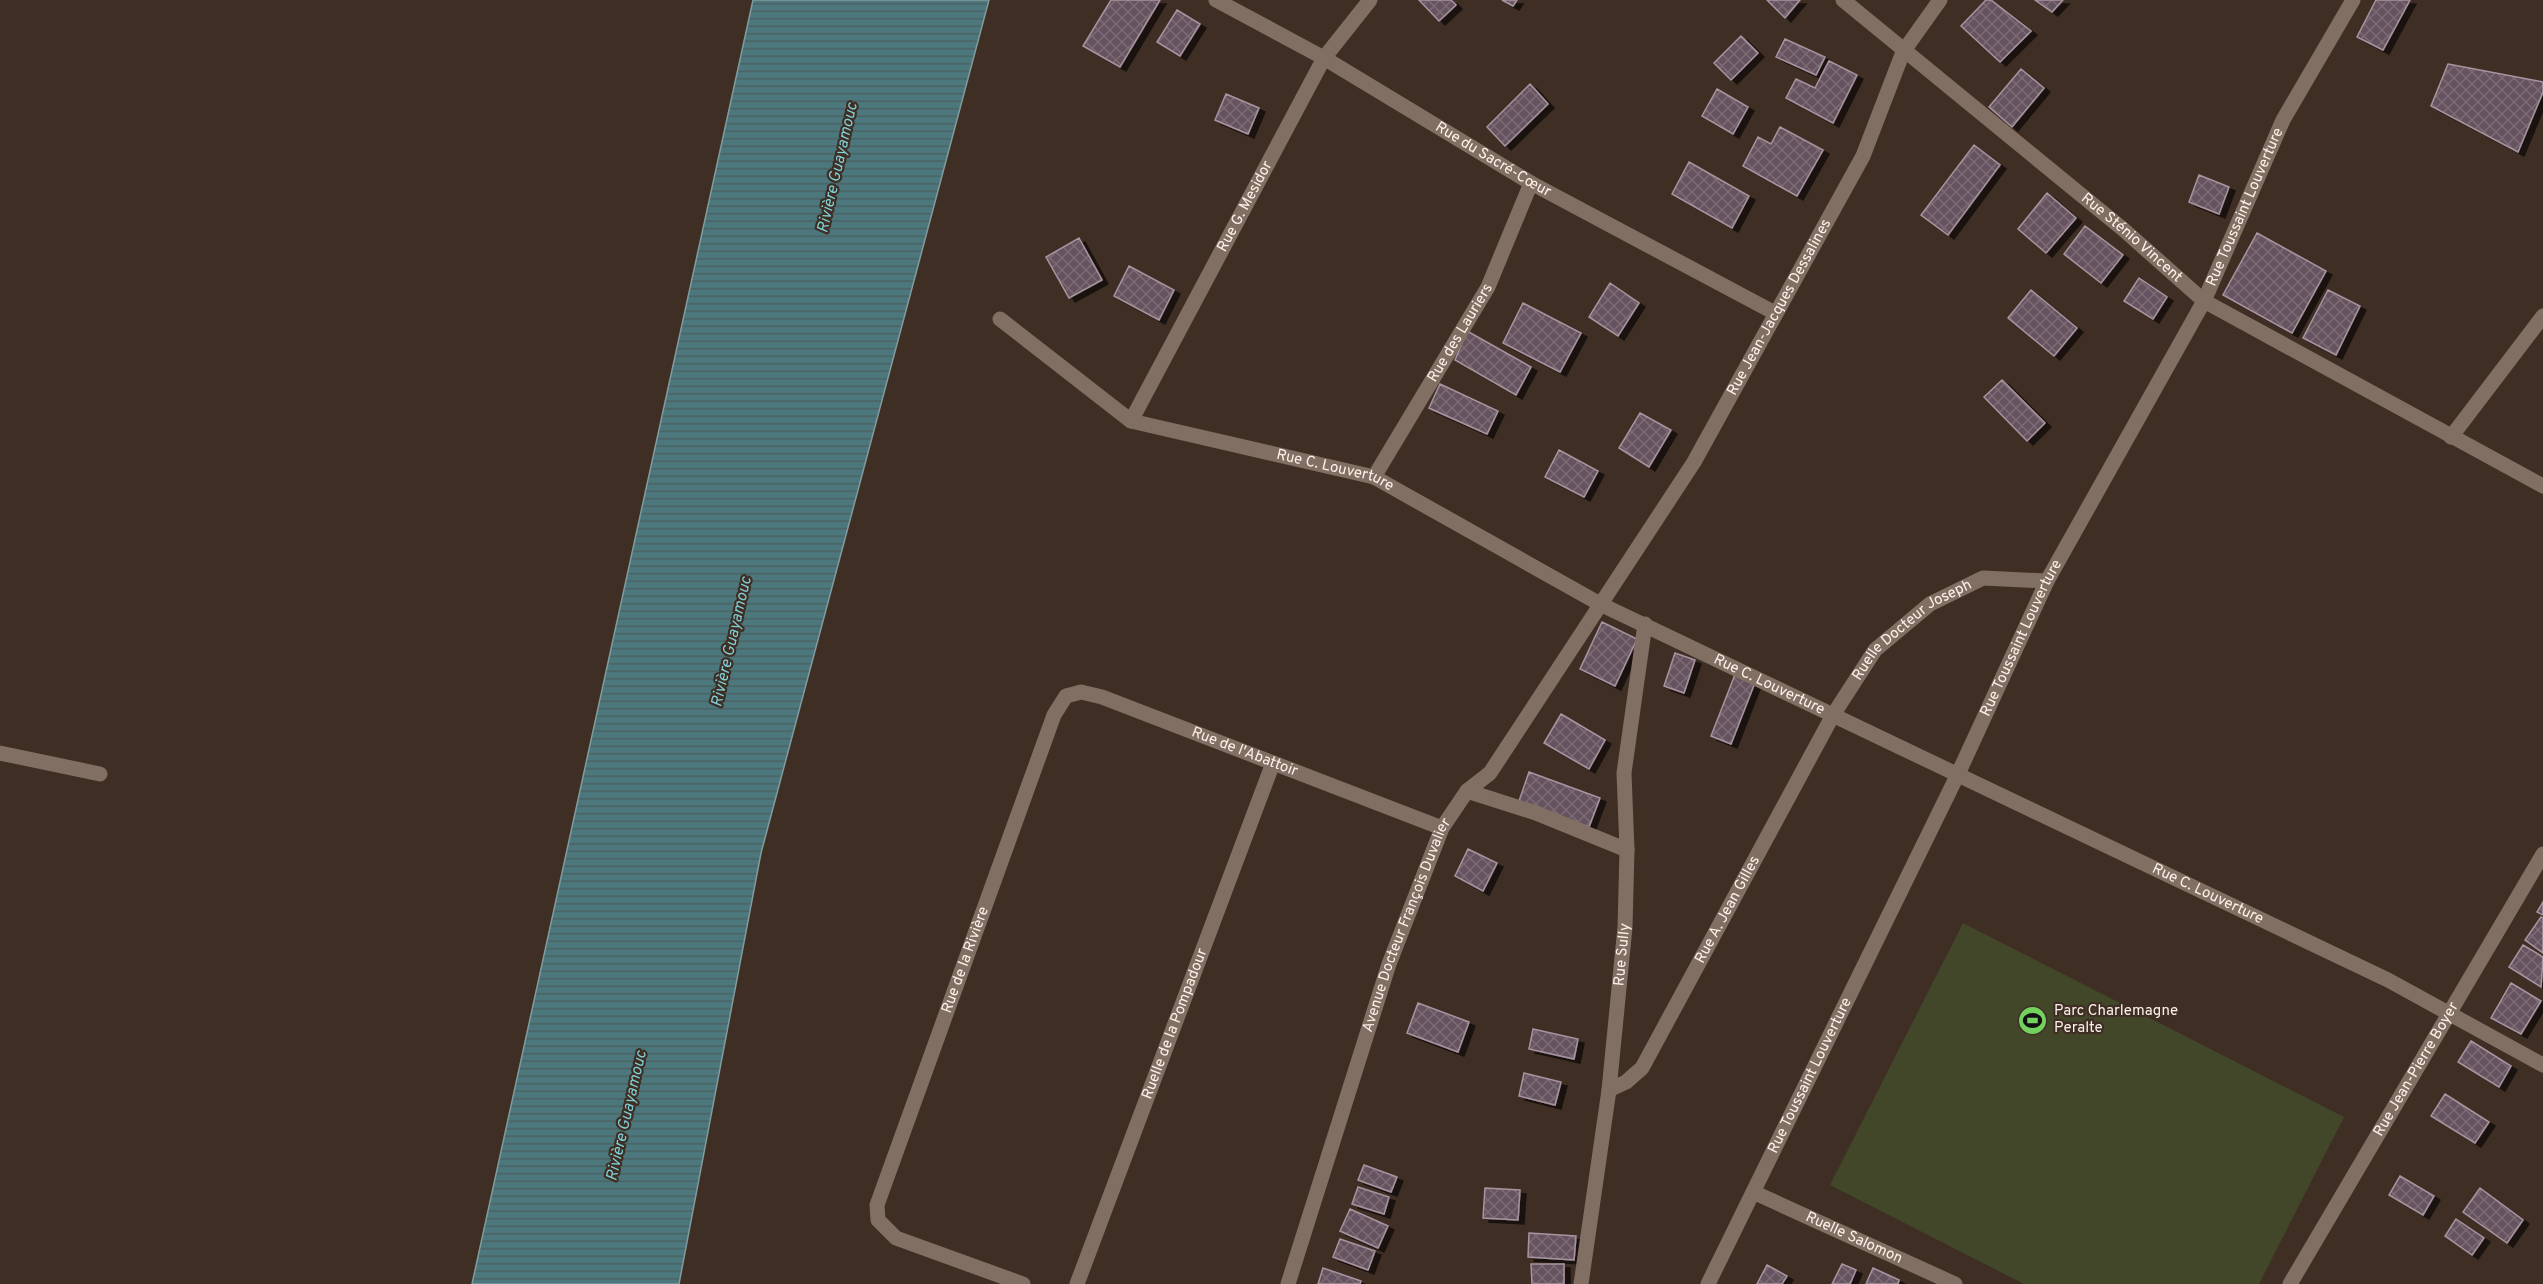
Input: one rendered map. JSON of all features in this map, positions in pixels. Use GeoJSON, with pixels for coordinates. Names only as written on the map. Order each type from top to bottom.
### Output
{"type":"FeatureCollection","features":[{"type":"Feature","properties":{"kind":"street","name":"Rue du Sacré-Cœur"},"geometry":{"type":"LineString","coordinates":[[1216,0],[1324,58],[1531,183],[1774,313]]}},
{"type":"Feature","properties":{"kind":"street","name":"Rue G. Mesidor"},"geometry":{"type":"LineString","coordinates":[[1131,421],[1324,58],[1370,0]]}},
{"type":"Feature","properties":{"kind":"street","name":"Rue Sténio Vincent"},"geometry":{"type":"LineString","coordinates":[[1843,0],[1903,52],[2124,230],[2204,301],[2543,486]]}},
{"type":"Feature","properties":{"kind":"street","name":"Rue Jean-Jacques Dessalines"},"geometry":{"type":"LineString","coordinates":[[1600,604],[1694,462],[1774,313],[1863,156],[1903,52],[1940,0]]}},
{"type":"Feature","properties":{"kind":"street","name":"Rue Toussaint Louverture"},"geometry":{"type":"LineString","coordinates":[[1708,1284],[1958,774],[2048,581],[2204,301],[2283,120],[2353,0]]}},
{"type":"Feature","properties":{"kind":"street","name":"Rue des Lauriers"},"geometry":{"type":"LineString","coordinates":[[1374,477],[1488,287],[1531,183]]}},
{"type":"Feature","properties":{"kind":"street"},"geometry":{"type":"LineString","coordinates":[[2451,437],[2543,316]]}},
{"type":"Feature","properties":{"kind":"street","name":"Rue C. Louverture"},"geometry":{"type":"LineString","coordinates":[[1000,319],[1131,421],[1374,477],[1600,604],[2388,980],[2543,1065]]}},
{"type":"Feature","properties":{"kind":"street","name":"Ruelle Docteur Joseph"},"geometry":{"type":"LineString","coordinates":[[1833,715],[1875,650],[1930,604],[1983,578],[2048,581]]}},
{"type":"Feature","properties":{"kind":"street","name":"Avenue Docteur François Duvalier"},"geometry":{"type":"LineString","coordinates":[[1288,1284],[1389,964],[1443,828],[1467,791],[1490,773],[1600,604]]}},
{"type":"Feature","properties":{"kind":"street","name":"Rue Sully"},"geometry":{"type":"LineString","coordinates":[[1581,1284],[1609,1090],[1625,927],[1627,850],[1624,773],[1645,624]]}},
{"type":"Feature","properties":{"kind":"street","name":"Rue de l'Abattoir"},"geometry":{"type":"LineString","coordinates":[[1054,715],[1066,696],[1081,692],[1102,697],[1443,828]]}},
{"type":"Feature","properties":{"kind":"street","name":"Rue de la Rivière"},"geometry":{"type":"LineString","coordinates":[[1023,1284],[896,1238],[878,1220],[877,1205],[1054,715]]}},
{"type":"Feature","properties":{"kind":"street","name":"Rue A. Jean Gilles"},"geometry":{"type":"LineString","coordinates":[[1609,1090],[1626,1082],[1641,1068],[1833,715]]}},
{"type":"Feature","properties":{"kind":"street"},"geometry":{"type":"LineString","coordinates":[[0,753],[100,774]]}},
{"type":"Feature","properties":{"kind":"street","name":"Ruelle de la Pompadour"},"geometry":{"type":"LineString","coordinates":[[1077,1284],[1273,763]]}},
{"type":"Feature","properties":{"kind":"street"},"geometry":{"type":"LineString","coordinates":[[1467,791],[1536,813],[1627,850]]}},
{"type":"Feature","properties":{"kind":"street","name":"Rue Jean-Pierre Boyer"},"geometry":{"type":"LineString","coordinates":[[2290,1284],[2543,854]]}},
{"type":"Feature","properties":{"kind":"street","name":"Ruelle Salomon"},"geometry":{"type":"LineString","coordinates":[[1753,1192],[1955,1284]]}},
{"type":"Feature","properties":{"kind":"green space","name":"Parc Charlemagne Peralte"},"geometry":{"type":"Polygon","coordinates":[[[1963,923],[2344,1117],[2259,1284],[2024,1284],[1830,1185],[1963,923]]]}},
{"type":"Feature","properties":{"kind":"water","name":"Rivière Guayamouc"},"geometry":{"type":"Polygon","coordinates":[[[753,0],[989,0],[761,853],[679,1284],[472,1284],[753,0]]]}},
{"type":"Feature","properties":{"kind":"building"},"geometry":{"type":"Polygon","coordinates":[[[1111,0],[1160,0],[1120,67],[1083,46],[1111,0]]]}},
{"type":"Feature","properties":{"kind":"building"},"geometry":{"type":"Polygon","coordinates":[[[1419,0],[1451,0],[1456,5],[1439,21],[1419,0]]]}},
{"type":"Feature","properties":{"kind":"building"},"geometry":{"type":"Polygon","coordinates":[[[1502,0],[1517,0],[1513,6],[1502,0]]]}},
{"type":"Feature","properties":{"kind":"building"},"geometry":{"type":"Polygon","coordinates":[[[1767,0],[1800,0],[1785,18],[1767,0]]]}},
{"type":"Feature","properties":{"kind":"building"},"geometry":{"type":"Polygon","coordinates":[[[1986,0],[1991,0],[2031,31],[2000,62],[1961,26],[1986,0]]]}},
{"type":"Feature","properties":{"kind":"building"},"geometry":{"type":"Polygon","coordinates":[[[2035,0],[2063,0],[2052,12],[2035,0]]]}},
{"type":"Feature","properties":{"kind":"building"},"geometry":{"type":"Polygon","coordinates":[[[2376,0],[2410,0],[2383,50],[2357,37],[2376,0]]]}},
{"type":"Feature","properties":{"kind":"building"},"geometry":{"type":"Polygon","coordinates":[[[1177,10],[1200,24],[1180,56],[1157,42],[1177,10]]]}},
{"type":"Feature","properties":{"kind":"building"},"geometry":{"type":"Polygon","coordinates":[[[1741,36],[1758,53],[1731,80],[1714,63],[1741,36]]]}},
{"type":"Feature","properties":{"kind":"building"},"geometry":{"type":"Polygon","coordinates":[[[1785,39],[1825,57],[1816,75],[1776,57],[1785,39]]]}},
{"type":"Feature","properties":{"kind":"building"},"geometry":{"type":"Polygon","coordinates":[[[1829,61],[1857,75],[1833,123],[1786,98],[1796,79],[1815,88],[1829,61]]]}},
{"type":"Feature","properties":{"kind":"building"},"geometry":{"type":"Polygon","coordinates":[[[2448,64],[2543,82],[2543,92],[2518,152],[2431,106],[2448,64]]]}},
{"type":"Feature","properties":{"kind":"building"},"geometry":{"type":"Polygon","coordinates":[[[2021,69],[2044,88],[2012,127],[1989,107],[2021,69]]]}},
{"type":"Feature","properties":{"kind":"building"},"geometry":{"type":"Polygon","coordinates":[[[1530,84],[1548,104],[1505,146],[1487,127],[1530,84]]]}},
{"type":"Feature","properties":{"kind":"building"},"geometry":{"type":"Polygon","coordinates":[[[1717,89],[1748,107],[1733,134],[1702,116],[1717,89]]]}},
{"type":"Feature","properties":{"kind":"building"},"geometry":{"type":"Polygon","coordinates":[[[1226,94],[1259,108],[1248,134],[1215,120],[1226,94]]]}},
{"type":"Feature","properties":{"kind":"building"},"geometry":{"type":"Polygon","coordinates":[[[1780,127],[1823,150],[1797,196],[1743,166],[1758,137],[1771,144],[1780,127]]]}},
{"type":"Feature","properties":{"kind":"building"},"geometry":{"type":"Polygon","coordinates":[[[1974,145],[2000,165],[1948,235],[1921,215],[1974,145]]]}},
{"type":"Feature","properties":{"kind":"building"},"geometry":{"type":"Polygon","coordinates":[[[1689,162],[1749,196],[1732,228],[1672,194],[1689,162]]]}},
{"type":"Feature","properties":{"kind":"building"},"geometry":{"type":"Polygon","coordinates":[[[2199,175],[2229,187],[2219,214],[2189,202],[2199,175]]]}},
{"type":"Feature","properties":{"kind":"building"},"geometry":{"type":"Polygon","coordinates":[[[2047,193],[2076,218],[2046,253],[2018,229],[2047,193]]]}},
{"type":"Feature","properties":{"kind":"building"},"geometry":{"type":"Polygon","coordinates":[[[2085,226],[2123,255],[2101,283],[2064,254],[2085,226]]]}},
{"type":"Feature","properties":{"kind":"building"},"geometry":{"type":"Polygon","coordinates":[[[2257,233],[2326,271],[2292,333],[2223,295],[2257,233]]]}},
{"type":"Feature","properties":{"kind":"building"},"geometry":{"type":"Polygon","coordinates":[[[1079,238],[1102,280],[1069,298],[1046,257],[1079,238]]]}},
{"type":"Feature","properties":{"kind":"building"},"geometry":{"type":"Polygon","coordinates":[[[1129,266],[1174,290],[1159,320],[1114,296],[1129,266]]]}},
{"type":"Feature","properties":{"kind":"building"},"geometry":{"type":"Polygon","coordinates":[[[2139,278],[2167,297],[2153,319],[2124,301],[2139,278]]]}},
{"type":"Feature","properties":{"kind":"building"},"geometry":{"type":"Polygon","coordinates":[[[1610,283],[1639,303],[1618,336],[1589,317],[1610,283]]]}},
{"type":"Feature","properties":{"kind":"building"},"geometry":{"type":"Polygon","coordinates":[[[2031,290],[2077,328],[2054,356],[2008,318],[2031,290]]]}},
{"type":"Feature","properties":{"kind":"building"},"geometry":{"type":"Polygon","coordinates":[[[2328,290],[2360,306],[2336,355],[2303,338],[2328,290]]]}},
{"type":"Feature","properties":{"kind":"building"},"geometry":{"type":"Polygon","coordinates":[[[1523,303],[1581,333],[1560,372],[1503,343],[1523,303]]]}},
{"type":"Feature","properties":{"kind":"building"},"geometry":{"type":"Polygon","coordinates":[[[1467,331],[1531,367],[1516,395],[1455,360],[1467,331]]]}},
{"type":"Feature","properties":{"kind":"building"},"geometry":{"type":"Polygon","coordinates":[[[2002,380],[2045,423],[2027,441],[1984,397],[2002,380]]]}},
{"type":"Feature","properties":{"kind":"building"},"geometry":{"type":"Polygon","coordinates":[[[1440,384],[1498,411],[1487,434],[1429,408],[1440,384]]]}},
{"type":"Feature","properties":{"kind":"building"},"geometry":{"type":"Polygon","coordinates":[[[1640,413],[1671,430],[1649,467],[1619,448],[1640,413]]]}},
{"type":"Feature","properties":{"kind":"building"},"geometry":{"type":"Polygon","coordinates":[[[1559,450],[1598,471],[1584,497],[1545,477],[1559,450]]]}},
{"type":"Feature","properties":{"kind":"building"},"geometry":{"type":"Polygon","coordinates":[[[1602,622],[1637,639],[1615,686],[1580,669],[1602,622]]]}},
{"type":"Feature","properties":{"kind":"building"},"geometry":{"type":"Polygon","coordinates":[[[1675,653],[1695,660],[1684,693],[1664,686],[1675,653]]]}},
{"type":"Feature","properties":{"kind":"building"},"geometry":{"type":"Polygon","coordinates":[[[1736,672],[1756,680],[1731,744],[1711,736],[1736,672]]]}},
{"type":"Feature","properties":{"kind":"building"},"geometry":{"type":"Polygon","coordinates":[[[1561,714],[1605,740],[1589,769],[1544,743],[1561,714]]]}},
{"type":"Feature","properties":{"kind":"building"},"geometry":{"type":"Polygon","coordinates":[[[1529,772],[1600,798],[1589,827],[1519,801],[1529,772]]]}},
{"type":"Feature","properties":{"kind":"building"},"geometry":{"type":"Polygon","coordinates":[[[1468,849],[1497,863],[1483,891],[1455,876],[1468,849]]]}},
{"type":"Feature","properties":{"kind":"building"},"geometry":{"type":"Polygon","coordinates":[[[2543,902],[2543,915],[2537,912],[2543,902]]]}},
{"type":"Feature","properties":{"kind":"building"},"geometry":{"type":"Polygon","coordinates":[[[2541,917],[2543,918],[2543,953],[2525,940],[2541,917]]]}},
{"type":"Feature","properties":{"kind":"building"},"geometry":{"type":"Polygon","coordinates":[[[2523,945],[2543,957],[2541,987],[2509,967],[2523,945]]]}},
{"type":"Feature","properties":{"kind":"building"},"geometry":{"type":"Polygon","coordinates":[[[2511,983],[2541,1001],[2521,1034],[2491,1018],[2511,983]]]}},
{"type":"Feature","properties":{"kind":"building"},"geometry":{"type":"Polygon","coordinates":[[[1418,1003],[1469,1022],[1458,1052],[1407,1033],[1418,1003]]]}},
{"type":"Feature","properties":{"kind":"building"},"geometry":{"type":"Polygon","coordinates":[[[1533,1029],[1578,1039],[1574,1059],[1529,1049],[1533,1029]]]}},
{"type":"Feature","properties":{"kind":"building"},"geometry":{"type":"Polygon","coordinates":[[[2471,1041],[2511,1066],[2499,1087],[2458,1062],[2471,1041]]]}},
{"type":"Feature","properties":{"kind":"building"},"geometry":{"type":"Polygon","coordinates":[[[1524,1073],[1561,1082],[1555,1105],[1519,1096],[1524,1073]]]}},
{"type":"Feature","properties":{"kind":"building"},"geometry":{"type":"Polygon","coordinates":[[[2445,1094],[2489,1122],[2475,1143],[2431,1116],[2445,1094]]]}},
{"type":"Feature","properties":{"kind":"building"},"geometry":{"type":"Polygon","coordinates":[[[1364,1165],[1397,1177],[1391,1192],[1358,1180],[1364,1165]]]}},
{"type":"Feature","properties":{"kind":"building"},"geometry":{"type":"Polygon","coordinates":[[[2400,1176],[2434,1196],[2423,1215],[2389,1195],[2400,1176]]]}},
{"type":"Feature","properties":{"kind":"building"},"geometry":{"type":"Polygon","coordinates":[[[1358,1187],[1389,1197],[1384,1214],[1352,1204],[1358,1187]]]}},
{"type":"Feature","properties":{"kind":"building"},"geometry":{"type":"Polygon","coordinates":[[[1485,1188],[1520,1190],[1518,1220],[1483,1218],[1485,1188]]]}},
{"type":"Feature","properties":{"kind":"building"},"geometry":{"type":"Polygon","coordinates":[[[2480,1188],[2523,1220],[2507,1243],[2463,1212],[2480,1188]]]}},
{"type":"Feature","properties":{"kind":"building"},"geometry":{"type":"Polygon","coordinates":[[[1350,1209],[1388,1226],[1378,1248],[1340,1231],[1350,1209]]]}},
{"type":"Feature","properties":{"kind":"building"},"geometry":{"type":"Polygon","coordinates":[[[2456,1219],[2484,1238],[2472,1255],[2445,1236],[2456,1219]]]}},
{"type":"Feature","properties":{"kind":"building"},"geometry":{"type":"Polygon","coordinates":[[[1529,1233],[1576,1236],[1574,1260],[1528,1257],[1529,1233]]]}},
{"type":"Feature","properties":{"kind":"building"},"geometry":{"type":"Polygon","coordinates":[[[1340,1239],[1375,1251],[1368,1270],[1333,1257],[1340,1239]]]}},
{"type":"Feature","properties":{"kind":"building"},"geometry":{"type":"Polygon","coordinates":[[[1531,1264],[1564,1264],[1564,1284],[1532,1284],[1531,1264]]]}},
{"type":"Feature","properties":{"kind":"building"},"geometry":{"type":"Polygon","coordinates":[[[1842,1264],[1856,1270],[1850,1284],[1832,1284],[1842,1264]]]}},
{"type":"Feature","properties":{"kind":"building"},"geometry":{"type":"Polygon","coordinates":[[[1767,1265],[1787,1276],[1782,1284],[1757,1284],[1767,1265]]]}},
{"type":"Feature","properties":{"kind":"building"},"geometry":{"type":"Polygon","coordinates":[[[1323,1268],[1361,1281],[1360,1284],[1318,1284],[1323,1268]]]}},
{"type":"Feature","properties":{"kind":"building"},"geometry":{"type":"Polygon","coordinates":[[[1873,1268],[1899,1280],[1898,1284],[1866,1284],[1873,1268]]]}},
{"type":"Feature","properties":{"kind":"place","name":"Parc Charlemagne Peralte"},"geometry":{"type":"Point","coordinates":[2033,1020]}}]}
